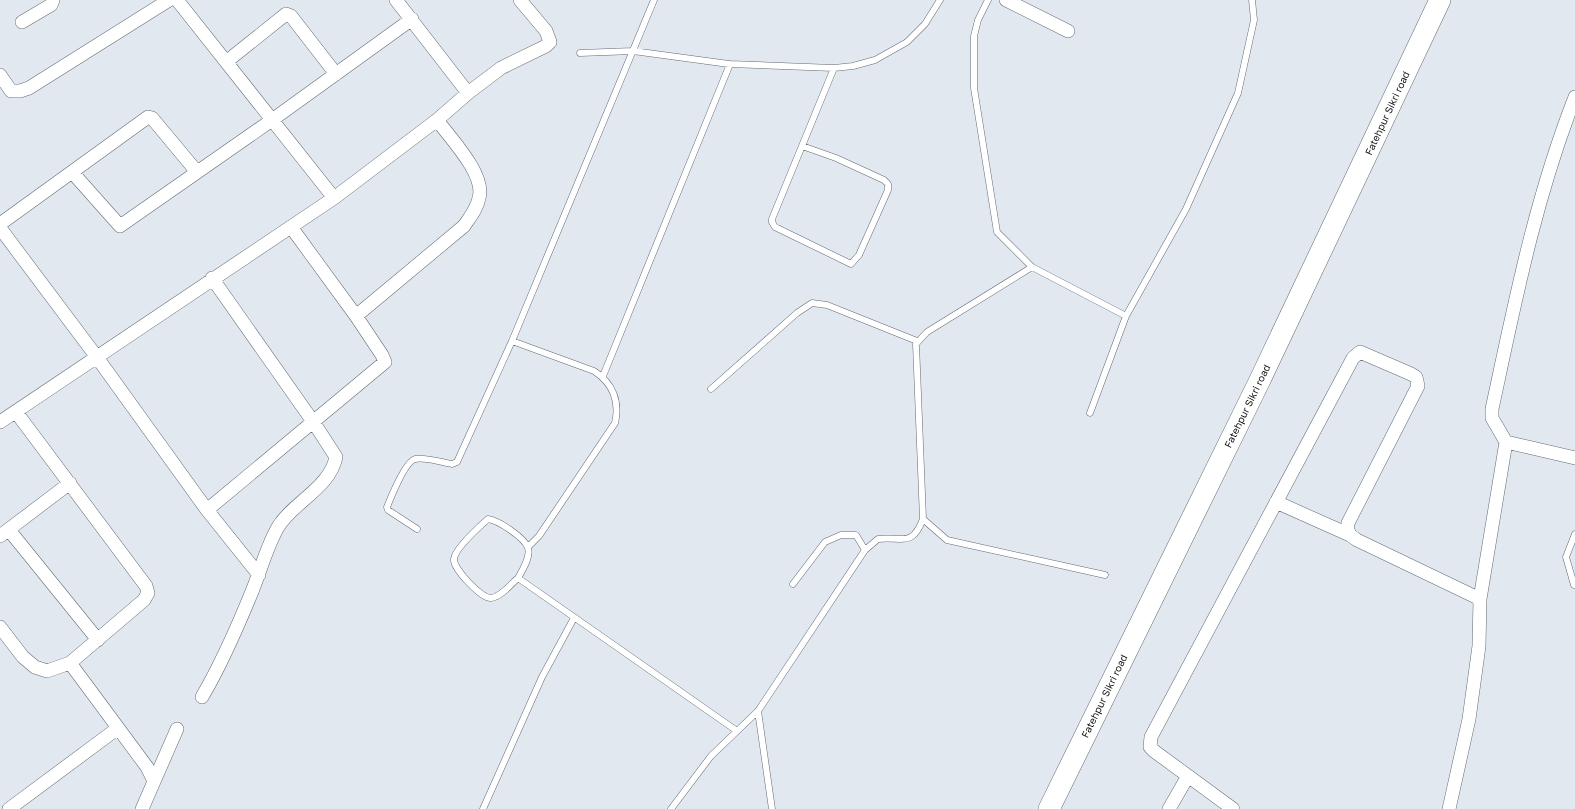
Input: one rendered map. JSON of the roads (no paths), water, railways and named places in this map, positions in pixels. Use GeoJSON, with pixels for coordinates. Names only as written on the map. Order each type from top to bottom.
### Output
{"type":"FeatureCollection","features":[{"type":"Feature","properties":{"kind":"main road","name":"Fatehpur Sikri road"},"geometry":{"type":"LineString","coordinates":[[1049,809],[1263,375],[1440,0]]}},
{"type":"Feature","properties":{"kind":"street"},"geometry":{"type":"LineString","coordinates":[[22,22],[51,5],[52,0]]}},
{"type":"Feature","properties":{"kind":"street"},"geometry":{"type":"LineString","coordinates":[[0,74],[11,91],[20,91],[29,88],[170,0]]}},
{"type":"Feature","properties":{"kind":"street"},"geometry":{"type":"LineString","coordinates":[[177,0],[334,198]]}},
{"type":"Feature","properties":{"kind":"street"},"geometry":{"type":"LineString","coordinates":[[396,0],[468,93]]}},
{"type":"Feature","properties":{"kind":"street"},"geometry":{"type":"LineString","coordinates":[[0,422],[212,278],[334,198],[438,120],[468,93],[501,68],[546,46],[550,42],[546,31],[520,0]]}},
{"type":"Feature","properties":{"kind":"street"},"geometry":{"type":"LineString","coordinates":[[1006,0],[1068,31]]}},
{"type":"Feature","properties":{"kind":"street"},"geometry":{"type":"LineString","coordinates":[[226,62],[286,14],[291,16],[336,74]]}},
{"type":"Feature","properties":{"kind":"street"},"geometry":{"type":"LineString","coordinates":[[72,172],[119,227],[272,120],[412,19]]}},
{"type":"Feature","properties":{"kind":"street"},"geometry":{"type":"LineString","coordinates":[[1449,809],[1469,719],[1479,646],[1480,599],[1506,442],[1492,418],[1492,409],[1531,230],[1550,165],[1575,97]]}},
{"type":"Feature","properties":{"kind":"street"},"geometry":{"type":"LineString","coordinates":[[0,224],[148,117],[152,118],[197,172]]}},
{"type":"Feature","properties":{"kind":"street"},"geometry":{"type":"LineString","coordinates":[[356,316],[464,226],[478,203],[480,198],[479,183],[475,172],[438,120]]}},
{"type":"Feature","properties":{"kind":"street"},"geometry":{"type":"LineString","coordinates":[[207,510],[314,423],[385,362],[356,316],[290,227]]}},
{"type":"Feature","properties":{"kind":"street"},"geometry":{"type":"LineString","coordinates":[[0,228],[96,356],[207,510],[259,575]]}},
{"type":"Feature","properties":{"kind":"street"},"geometry":{"type":"LineString","coordinates":[[202,697],[214,677],[239,624],[277,528],[327,476],[335,464],[336,457],[314,423],[212,278]]}},
{"type":"Feature","properties":{"kind":"street"},"geometry":{"type":"LineString","coordinates":[[1233,809],[1150,747],[1151,737],[1353,358],[1360,352],[1411,374],[1416,377],[1418,386],[1348,523],[1347,530],[1350,535]]}},
{"type":"Feature","properties":{"kind":"street"},"geometry":{"type":"LineString","coordinates":[[0,627],[23,657],[35,667],[47,671],[70,663],[144,600],[148,593],[146,586],[16,412]]}},
{"type":"Feature","properties":{"kind":"street"},"geometry":{"type":"LineString","coordinates":[[1506,442],[1575,458]]}},
{"type":"Feature","properties":{"kind":"street"},"geometry":{"type":"LineString","coordinates":[[70,483],[5,533],[98,640]]}},
{"type":"Feature","properties":{"kind":"street"},"geometry":{"type":"LineString","coordinates":[[1276,502],[1350,535],[1356,540],[1480,599]]}},
{"type":"Feature","properties":{"kind":"street"},"geometry":{"type":"LineString","coordinates":[[70,663],[118,728],[153,779]]}},
{"type":"Feature","properties":{"kind":"street"},"geometry":{"type":"LineString","coordinates":[[9,809],[118,728]]}},
{"type":"Feature","properties":{"kind":"street"},"geometry":{"type":"LineString","coordinates":[[142,809],[153,779],[177,729]]}},
{"type":"Feature","properties":{"kind":"street"},"geometry":{"type":"LineString","coordinates":[[1169,809],[1188,776]]}},
{"type":"Feature","properties":{"kind":"lane"},"geometry":{"type":"LineString","coordinates":[[416,529],[388,510],[387,507],[407,467],[414,460],[420,459],[452,464],[457,462],[512,341],[654,0]]}},
{"type":"Feature","properties":{"kind":"lane"},"geometry":{"type":"LineString","coordinates":[[580,53],[633,51],[730,64],[834,68],[875,60],[907,42],[925,24],[940,0]]}},
{"type":"Feature","properties":{"kind":"lane"},"geometry":{"type":"LineString","coordinates":[[988,0],[978,20],[974,36],[974,88],[995,226],[1002,239],[1032,267],[1126,316]]}},
{"type":"Feature","properties":{"kind":"lane"},"geometry":{"type":"LineString","coordinates":[[1090,413],[1126,316],[1186,208],[1238,93],[1254,20],[1252,0]]}},
{"type":"Feature","properties":{"kind":"lane"},"geometry":{"type":"LineString","coordinates":[[603,376],[730,64]]}},
{"type":"Feature","properties":{"kind":"lane"},"geometry":{"type":"LineString","coordinates":[[802,146],[836,158],[884,180],[888,184],[888,190],[859,255],[851,264],[775,227],[772,222],[802,146],[834,68]]}},
{"type":"Feature","properties":{"kind":"lane"},"geometry":{"type":"LineString","coordinates":[[671,809],[711,756],[758,711],[865,550],[878,540],[910,539],[919,529],[923,519],[915,348],[917,341],[927,332],[1032,267]]}},
{"type":"Feature","properties":{"kind":"lane"},"geometry":{"type":"LineString","coordinates":[[711,389],[797,313],[812,303],[827,305],[917,341]]}},
{"type":"Feature","properties":{"kind":"lane"},"geometry":{"type":"LineString","coordinates":[[512,341],[594,371],[603,376],[612,389],[616,400],[618,413],[615,423],[539,536],[528,547],[524,567],[518,578],[497,597],[488,598],[482,595],[455,568],[454,560],[458,550],[488,519],[496,520],[520,538],[528,547]]}},
{"type":"Feature","properties":{"kind":"lane"},"geometry":{"type":"LineString","coordinates":[[923,519],[947,540],[1105,575]]}},
{"type":"Feature","properties":{"kind":"lane"},"geometry":{"type":"LineString","coordinates":[[1574,584],[1566,557],[1575,534]]}},
{"type":"Feature","properties":{"kind":"lane"},"geometry":{"type":"LineString","coordinates":[[793,584],[826,542],[834,537],[856,535],[865,550]]}},
{"type":"Feature","properties":{"kind":"lane"},"geometry":{"type":"LineString","coordinates":[[518,578],[737,731]]}},
{"type":"Feature","properties":{"kind":"lane"},"geometry":{"type":"LineString","coordinates":[[483,809],[542,677],[574,618]]}},
{"type":"Feature","properties":{"kind":"lane"},"geometry":{"type":"LineString","coordinates":[[758,711],[772,809]]}}]}
